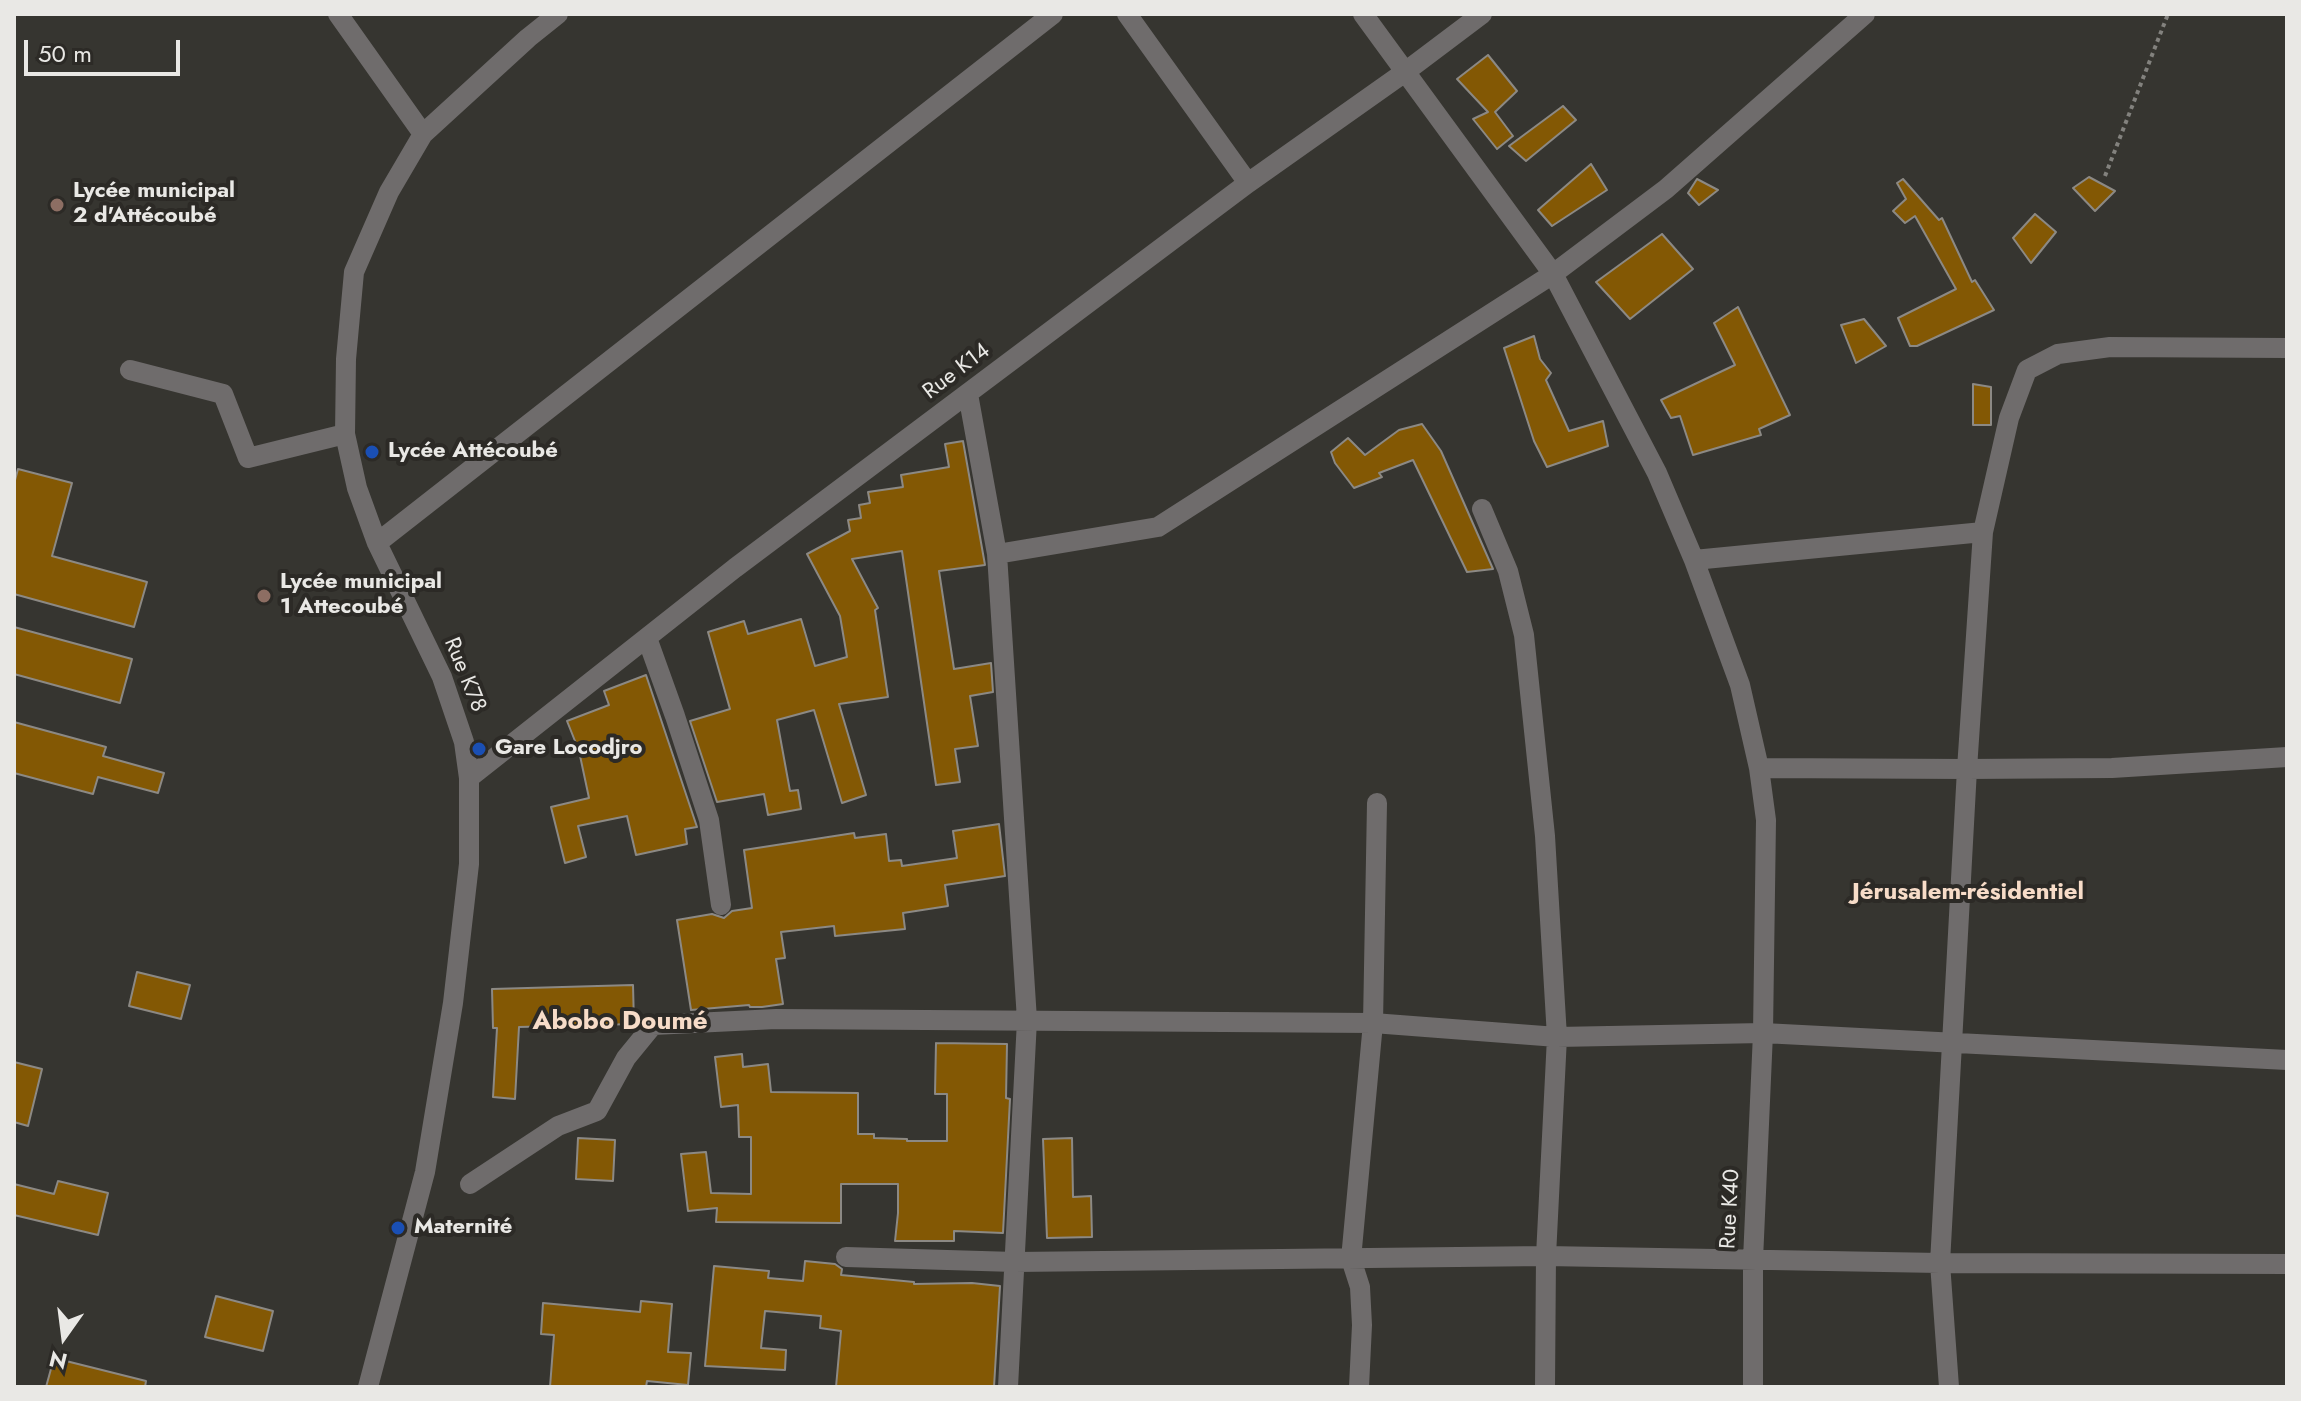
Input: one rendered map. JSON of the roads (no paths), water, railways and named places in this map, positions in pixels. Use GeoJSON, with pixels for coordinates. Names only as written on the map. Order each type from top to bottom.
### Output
{"type":"FeatureCollection","features":[{"type":"Feature","properties":{"kind":"street"},"geometry":{"type":"LineString","coordinates":[[338,14],[423,134]]}},
{"type":"Feature","properties":{"kind":"street","name":"Rue K78"},"geometry":{"type":"LineString","coordinates":[[368,1387],[425,1172],[453,1003],[469,864],[469,778],[464,742],[442,677],[377,543],[357,488],[345,434],[346,359],[354,272],[389,192],[423,134],[558,14]]}},
{"type":"Feature","properties":{"kind":"street"},"geometry":{"type":"LineString","coordinates":[[377,543],[1053,14]]}},
{"type":"Feature","properties":{"kind":"street"},"geometry":{"type":"LineString","coordinates":[[1127,14],[1248,183]]}},
{"type":"Feature","properties":{"kind":"street","name":"Rue K40"},"geometry":{"type":"LineString","coordinates":[[1363,14],[1553,274],[1657,473],[1694,560],[1740,685],[1759,768],[1766,820],[1763,1033],[1753,1260],[1753,1387]]}},
{"type":"Feature","properties":{"kind":"street","name":"Rue K14"},"geometry":{"type":"LineString","coordinates":[[469,778],[735,568],[1248,183],[1482,14]]}},
{"type":"Feature","properties":{"kind":"street"},"geometry":{"type":"LineString","coordinates":[[997,554],[1158,527],[1553,274],[1666,189],[1865,14]]}},
{"type":"Feature","properties":{"kind":"street"},"geometry":{"type":"LineString","coordinates":[[1949,1387],[1940,1263],[1967,769],[1983,532],[2009,418],[2027,370],[2058,354],[2110,347],[2287,348]]}},
{"type":"Feature","properties":{"kind":"street"},"geometry":{"type":"LineString","coordinates":[[130,370],[223,394],[248,458],[345,434]]}},
{"type":"Feature","properties":{"kind":"street"},"geometry":{"type":"LineString","coordinates":[[968,394],[997,554],[1027,1020],[1008,1387]]}},
{"type":"Feature","properties":{"kind":"street"},"geometry":{"type":"LineString","coordinates":[[1482,509],[1508,571],[1524,635],[1545,836],[1557,1037],[1546,1256],[1545,1387]]}},
{"type":"Feature","properties":{"kind":"street"},"geometry":{"type":"LineString","coordinates":[[1694,560],[1983,532]]}},
{"type":"Feature","properties":{"kind":"street"},"geometry":{"type":"LineString","coordinates":[[647,638],[709,820],[721,905]]}},
{"type":"Feature","properties":{"kind":"street"},"geometry":{"type":"LineString","coordinates":[[1759,768],[2112,768],[2287,757]]}},
{"type":"Feature","properties":{"kind":"street"},"geometry":{"type":"LineString","coordinates":[[1359,1387],[1360,1287],[1351,1259],[1373,1023],[1377,803]]}},
{"type":"Feature","properties":{"kind":"street"},"geometry":{"type":"LineString","coordinates":[[470,1184],[558,1126],[597,1111],[626,1058],[653,1025],[776,1019],[1373,1023],[1557,1037],[1763,1033],[2287,1060]]}},
{"type":"Feature","properties":{"kind":"street"},"geometry":{"type":"LineString","coordinates":[[846,1257],[1015,1262],[1546,1256],[1940,1263],[2287,1264]]}},
{"type":"Feature","properties":{"kind":"place","name":"Lycée municipal 2 d'Attécoubé"},"geometry":{"type":"Point","coordinates":[57,205]}},
{"type":"Feature","properties":{"kind":"place","name":"Lycée Attécoubé"},"geometry":{"type":"Point","coordinates":[372,452]}},
{"type":"Feature","properties":{"kind":"place","name":"Lycée municipal 1 Attecoubé"},"geometry":{"type":"Point","coordinates":[264,596]}},
{"type":"Feature","properties":{"kind":"place","name":"Gare Locodjro"},"geometry":{"type":"Point","coordinates":[479,749]}},
{"type":"Feature","properties":{"kind":"place","name":"Maternité"},"geometry":{"type":"Point","coordinates":[398,1228]}},
{"type":"Feature","properties":{"kind":"district","name":"Jérusalem-résidentiel"},"geometry":{"type":"Point","coordinates":[1968,893]}},
{"type":"Feature","properties":{"kind":"district","name":"Abobo Doumé"},"geometry":{"type":"Point","coordinates":[620,1023]}}]}
